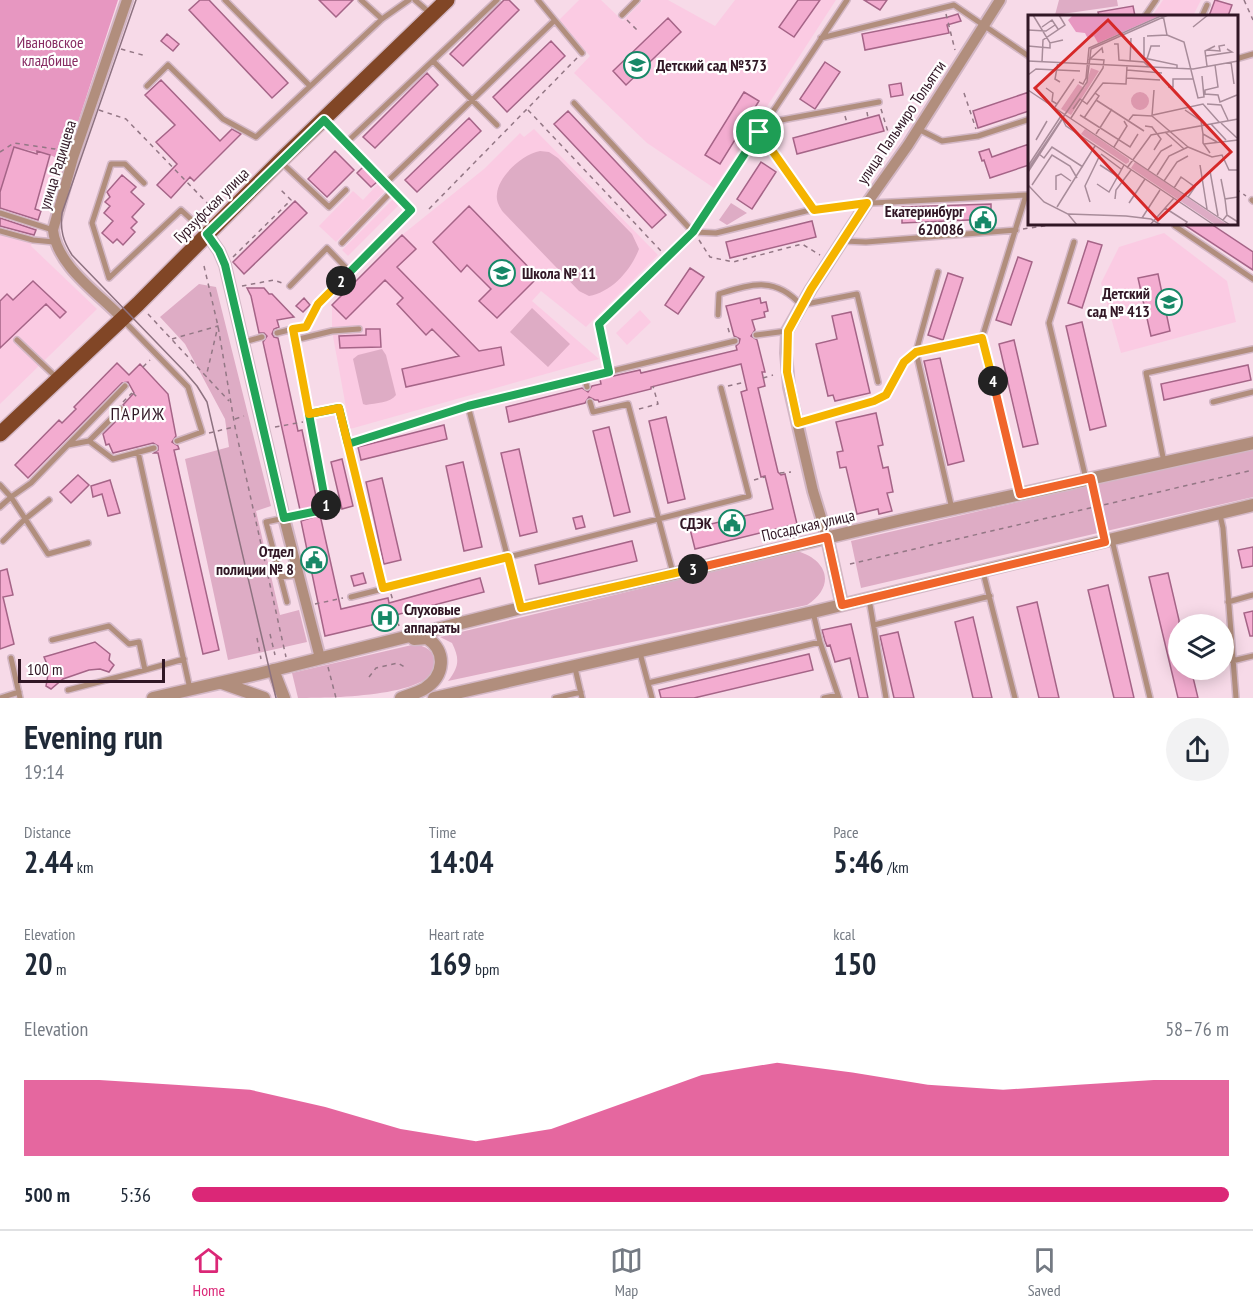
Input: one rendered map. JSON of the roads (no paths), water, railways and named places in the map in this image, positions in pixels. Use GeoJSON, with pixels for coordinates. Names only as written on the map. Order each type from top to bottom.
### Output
{"type":"FeatureCollection","features":[{"type":"Feature","properties":{"kind":"main road","name":"Гурзуфская улица"},"geometry":{"type":"LineString","coordinates":[[0,434],[447,0]]}},
{"type":"Feature","properties":{"kind":"street","name":"улица Радищева"},"geometry":{"type":"LineString","coordinates":[[54,242],[53,230],[73,158],[127,0]]}},
{"type":"Feature","properties":{"kind":"street","name":"улица Пальмиро Тольятти"},"geometry":{"type":"LineString","coordinates":[[842,605],[827,537],[813,491],[787,372],[788,331],[801,305],[918,129],[1000,0]]}},
{"type":"Feature","properties":{"kind":"street"},"geometry":{"type":"LineString","coordinates":[[207,234],[219,251],[225,265],[284,518],[324,662]]}},
{"type":"Feature","properties":{"kind":"street"},"geometry":{"type":"LineString","coordinates":[[54,242],[69,264],[122,318]]}},
{"type":"Feature","properties":{"kind":"street","name":"Посадская улица"},"geometry":{"type":"LineString","coordinates":[[153,698],[288,666],[324,662],[373,645],[521,608],[827,537],[1253,443]]}},
{"type":"Feature","properties":{"kind":"street"},"geometry":{"type":"LineString","coordinates":[[439,697],[813,612],[1253,505]]}},
{"type":"Feature","properties":{"kind":"street","name":"Посадская улица"},"geometry":{"type":"LineString","coordinates":[[373,645],[385,645],[420,637],[427,638],[437,646],[442,660],[438,674],[426,688],[401,698]]}},
{"type":"Feature","properties":{"kind":"street"},"geometry":{"type":"LineString","coordinates":[[221,683],[265,698],[273,670]]}},
{"type":"Feature","properties":{"kind":"street"},"geometry":{"type":"LineString","coordinates":[[273,670],[284,698]]}},
{"type":"Feature","properties":{"kind":"lane"},"geometry":{"type":"LineString","coordinates":[[225,0],[309,86]]}},
{"type":"Feature","properties":{"kind":"lane"},"geometry":{"type":"LineString","coordinates":[[362,0],[382,19]]}},
{"type":"Feature","properties":{"kind":"lane"},"geometry":{"type":"LineString","coordinates":[[147,86],[168,65],[223,119],[256,137],[382,19],[410,0]]}},
{"type":"Feature","properties":{"kind":"lane"},"geometry":{"type":"LineString","coordinates":[[415,0],[432,14]]}},
{"type":"Feature","properties":{"kind":"lane"},"geometry":{"type":"LineString","coordinates":[[346,143],[497,0]]}},
{"type":"Feature","properties":{"kind":"lane"},"geometry":{"type":"LineString","coordinates":[[538,0],[582,53]]}},
{"type":"Feature","properties":{"kind":"lane"},"geometry":{"type":"LineString","coordinates":[[622,15],[637,0]]}},
{"type":"Feature","properties":{"kind":"lane"},"geometry":{"type":"LineString","coordinates":[[609,372],[599,324],[693,232],[847,0]]}},
{"type":"Feature","properties":{"kind":"lane"},"geometry":{"type":"LineString","coordinates":[[1146,15],[1156,0]]}},
{"type":"Feature","properties":{"kind":"lane"},"geometry":{"type":"LineString","coordinates":[[821,38],[954,5],[1028,56]]}},
{"type":"Feature","properties":{"kind":"lane"},"geometry":{"type":"LineString","coordinates":[[1202,15],[1207,5]]}},
{"type":"Feature","properties":{"kind":"lane"},"geometry":{"type":"LineString","coordinates":[[386,183],[555,21]]}},
{"type":"Feature","properties":{"kind":"lane"},"geometry":{"type":"LineString","coordinates":[[1238,58],[1253,54]]}},
{"type":"Feature","properties":{"kind":"lane"},"geometry":{"type":"LineString","coordinates":[[433,61],[497,124]]}},
{"type":"Feature","properties":{"kind":"lane"},"geometry":{"type":"LineString","coordinates":[[765,123],[879,102]]}},
{"type":"Feature","properties":{"kind":"lane"},"geometry":{"type":"LineString","coordinates":[[574,103],[693,232],[716,233],[814,210],[867,203],[1028,194],[982,338],[1020,494]]}},
{"type":"Feature","properties":{"kind":"lane"},"geometry":{"type":"LineString","coordinates":[[918,129],[942,141],[978,136],[1028,119]]}},
{"type":"Feature","properties":{"kind":"lane"},"geometry":{"type":"LineString","coordinates":[[277,333],[306,327],[318,304],[411,210],[324,120]]}},
{"type":"Feature","properties":{"kind":"lane"},"geometry":{"type":"LineString","coordinates":[[747,138],[753,141]]}},
{"type":"Feature","properties":{"kind":"lane"},"geometry":{"type":"LineString","coordinates":[[280,161],[329,207],[346,190]]}},
{"type":"Feature","properties":{"kind":"lane"},"geometry":{"type":"LineString","coordinates":[[144,183],[125,164],[111,164],[92,223],[109,278],[181,210],[207,234]]}},
{"type":"Feature","properties":{"kind":"lane"},"geometry":{"type":"LineString","coordinates":[[342,243],[393,190]]}},
{"type":"Feature","properties":{"kind":"lane"},"geometry":{"type":"LineString","coordinates":[[0,213],[53,230]]}},
{"type":"Feature","properties":{"kind":"lane"},"geometry":{"type":"LineString","coordinates":[[1175,225],[1253,279]]}},
{"type":"Feature","properties":{"kind":"lane"},"geometry":{"type":"LineString","coordinates":[[842,241],[866,242],[1016,230]]}},
{"type":"Feature","properties":{"kind":"lane"},"geometry":{"type":"LineString","coordinates":[[0,231],[33,240],[54,242]]}},
{"type":"Feature","properties":{"kind":"lane"},"geometry":{"type":"LineString","coordinates":[[1074,242],[1049,323],[1089,479]]}},
{"type":"Feature","properties":{"kind":"lane"},"geometry":{"type":"LineString","coordinates":[[290,286],[327,248],[350,272]]}},
{"type":"Feature","properties":{"kind":"lane"},"geometry":{"type":"LineString","coordinates":[[938,272],[916,352],[952,509]]}},
{"type":"Feature","properties":{"kind":"lane"},"geometry":{"type":"LineString","coordinates":[[717,315],[719,294],[752,284],[772,284],[794,297],[801,305],[857,294],[878,382]]}},
{"type":"Feature","properties":{"kind":"lane"},"geometry":{"type":"LineString","coordinates":[[122,318],[188,387],[202,432],[177,441]]}},
{"type":"Feature","properties":{"kind":"lane"},"geometry":{"type":"LineString","coordinates":[[287,602],[266,522],[327,509],[293,329]]}},
{"type":"Feature","properties":{"kind":"lane"},"geometry":{"type":"LineString","coordinates":[[295,340],[332,331],[359,329]]}},
{"type":"Feature","properties":{"kind":"lane"},"geometry":{"type":"LineString","coordinates":[[756,335],[788,331]]}},
{"type":"Feature","properties":{"kind":"lane"},"geometry":{"type":"LineString","coordinates":[[243,342],[262,337]]}},
{"type":"Feature","properties":{"kind":"lane"},"geometry":{"type":"LineString","coordinates":[[17,340],[57,379]]}},
{"type":"Feature","properties":{"kind":"lane"},"geometry":{"type":"LineString","coordinates":[[348,444],[468,406],[735,341]]}},
{"type":"Feature","properties":{"kind":"lane"},"geometry":{"type":"LineString","coordinates":[[1164,462],[1146,373],[1253,349]]}},
{"type":"Feature","properties":{"kind":"lane"},"geometry":{"type":"LineString","coordinates":[[584,378],[587,387]]}},
{"type":"Feature","properties":{"kind":"lane"},"geometry":{"type":"LineString","coordinates":[[0,507],[31,483],[125,386]]}},
{"type":"Feature","properties":{"kind":"lane"},"geometry":{"type":"LineString","coordinates":[[351,597],[748,496],[721,388]]}},
{"type":"Feature","properties":{"kind":"lane"},"geometry":{"type":"LineString","coordinates":[[1213,402],[1253,392]]}},
{"type":"Feature","properties":{"kind":"lane"},"geometry":{"type":"LineString","coordinates":[[798,423],[874,401]]}},
{"type":"Feature","properties":{"kind":"lane"},"geometry":{"type":"LineString","coordinates":[[590,402],[593,412],[628,404],[673,574]]}},
{"type":"Feature","properties":{"kind":"lane"},"geometry":{"type":"LineString","coordinates":[[468,406],[521,608]]}},
{"type":"Feature","properties":{"kind":"lane"},"geometry":{"type":"LineString","coordinates":[[309,414],[339,408],[383,588]]}},
{"type":"Feature","properties":{"kind":"lane"},"geometry":{"type":"LineString","coordinates":[[68,445],[89,441],[121,409]]}},
{"type":"Feature","properties":{"kind":"lane"},"geometry":{"type":"LineString","coordinates":[[89,441],[113,459],[154,448]]}},
{"type":"Feature","properties":{"kind":"lane"},"geometry":{"type":"LineString","coordinates":[[138,452],[190,689]]}},
{"type":"Feature","properties":{"kind":"lane"},"geometry":{"type":"LineString","coordinates":[[0,485],[11,497],[48,554],[88,543]]}},
{"type":"Feature","properties":{"kind":"lane"},"geometry":{"type":"LineString","coordinates":[[3,541],[49,500]]}},
{"type":"Feature","properties":{"kind":"lane"},"geometry":{"type":"LineString","coordinates":[[1220,513],[1229,614]]}},
{"type":"Feature","properties":{"kind":"lane"},"geometry":{"type":"LineString","coordinates":[[1109,541],[1150,698]]}},
{"type":"Feature","properties":{"kind":"lane"},"geometry":{"type":"LineString","coordinates":[[983,570],[1015,698]]}},
{"type":"Feature","properties":{"kind":"lane"},"geometry":{"type":"LineString","coordinates":[[280,577],[298,574]]}},
{"type":"Feature","properties":{"kind":"lane"},"geometry":{"type":"LineString","coordinates":[[1228,602],[1253,595]]}},
{"type":"Feature","properties":{"kind":"lane"},"geometry":{"type":"LineString","coordinates":[[874,625],[990,596]]}},
{"type":"Feature","properties":{"kind":"lane"},"geometry":{"type":"LineString","coordinates":[[868,598],[886,698]]}},
{"type":"Feature","properties":{"kind":"lane"},"geometry":{"type":"LineString","coordinates":[[813,612],[820,642],[838,696],[824,698]]}},
{"type":"Feature","properties":{"kind":"lane"},"geometry":{"type":"LineString","coordinates":[[52,640],[109,626],[129,644],[139,642],[145,670]]}},
{"type":"Feature","properties":{"kind":"lane"},"geometry":{"type":"LineString","coordinates":[[648,683],[820,642]]}},
{"type":"Feature","properties":{"kind":"lane"},"geometry":{"type":"LineString","coordinates":[[640,651],[652,698]]}},
{"type":"Feature","properties":{"kind":"lane"},"geometry":{"type":"LineString","coordinates":[[1234,661],[1253,656]]}},
{"type":"Feature","properties":{"kind":"lane"},"geometry":{"type":"LineString","coordinates":[[0,698],[20,695],[12,658]]}},
{"type":"Feature","properties":{"kind":"lane"},"geometry":{"type":"LineString","coordinates":[[68,690],[184,659]]}},
{"type":"Feature","properties":{"kind":"lane"},"geometry":{"type":"LineString","coordinates":[[555,698],[582,695],[575,667]]}},
{"type":"Feature","properties":{"kind":"lane"},"geometry":{"type":"LineString","coordinates":[[1234,680],[1236,698]]}},
{"type":"Feature","properties":{"kind":"tram line"},"geometry":{"type":"LineString","coordinates":[[136,0],[62,213],[63,235],[72,255],[185,372],[207,402],[276,698]]}},
{"type":"Feature","properties":{"kind":"place","name":"Детский сад №373"},"geometry":{"type":"Point","coordinates":[637,65]}},
{"type":"Feature","properties":{"kind":"place","name":"Екатеринбург 620086"},"geometry":{"type":"Point","coordinates":[983,220]}},
{"type":"Feature","properties":{"kind":"place","name":"Школа № 11"},"geometry":{"type":"Point","coordinates":[502,273]}},
{"type":"Feature","properties":{"kind":"place","name":"Детский сад № 413"},"geometry":{"type":"Point","coordinates":[1169,302]}},
{"type":"Feature","properties":{"kind":"place","name":"СДЭК"},"geometry":{"type":"Point","coordinates":[732,523]}},
{"type":"Feature","properties":{"kind":"place","name":"Отдел полиции № 8"},"geometry":{"type":"Point","coordinates":[314,560]}},
{"type":"Feature","properties":{"kind":"place","name":"Слуховые аппараты"},"geometry":{"type":"Point","coordinates":[385,618]}},
{"type":"Feature","properties":{"kind":"district","name":"ПАРИЖ"},"geometry":{"type":"Point","coordinates":[138,413]}},
{"type":"Feature","properties":{"kind":"park label","name":"Ивановское кладбище"},"geometry":{"type":"Point","coordinates":[50,51]}}]}
